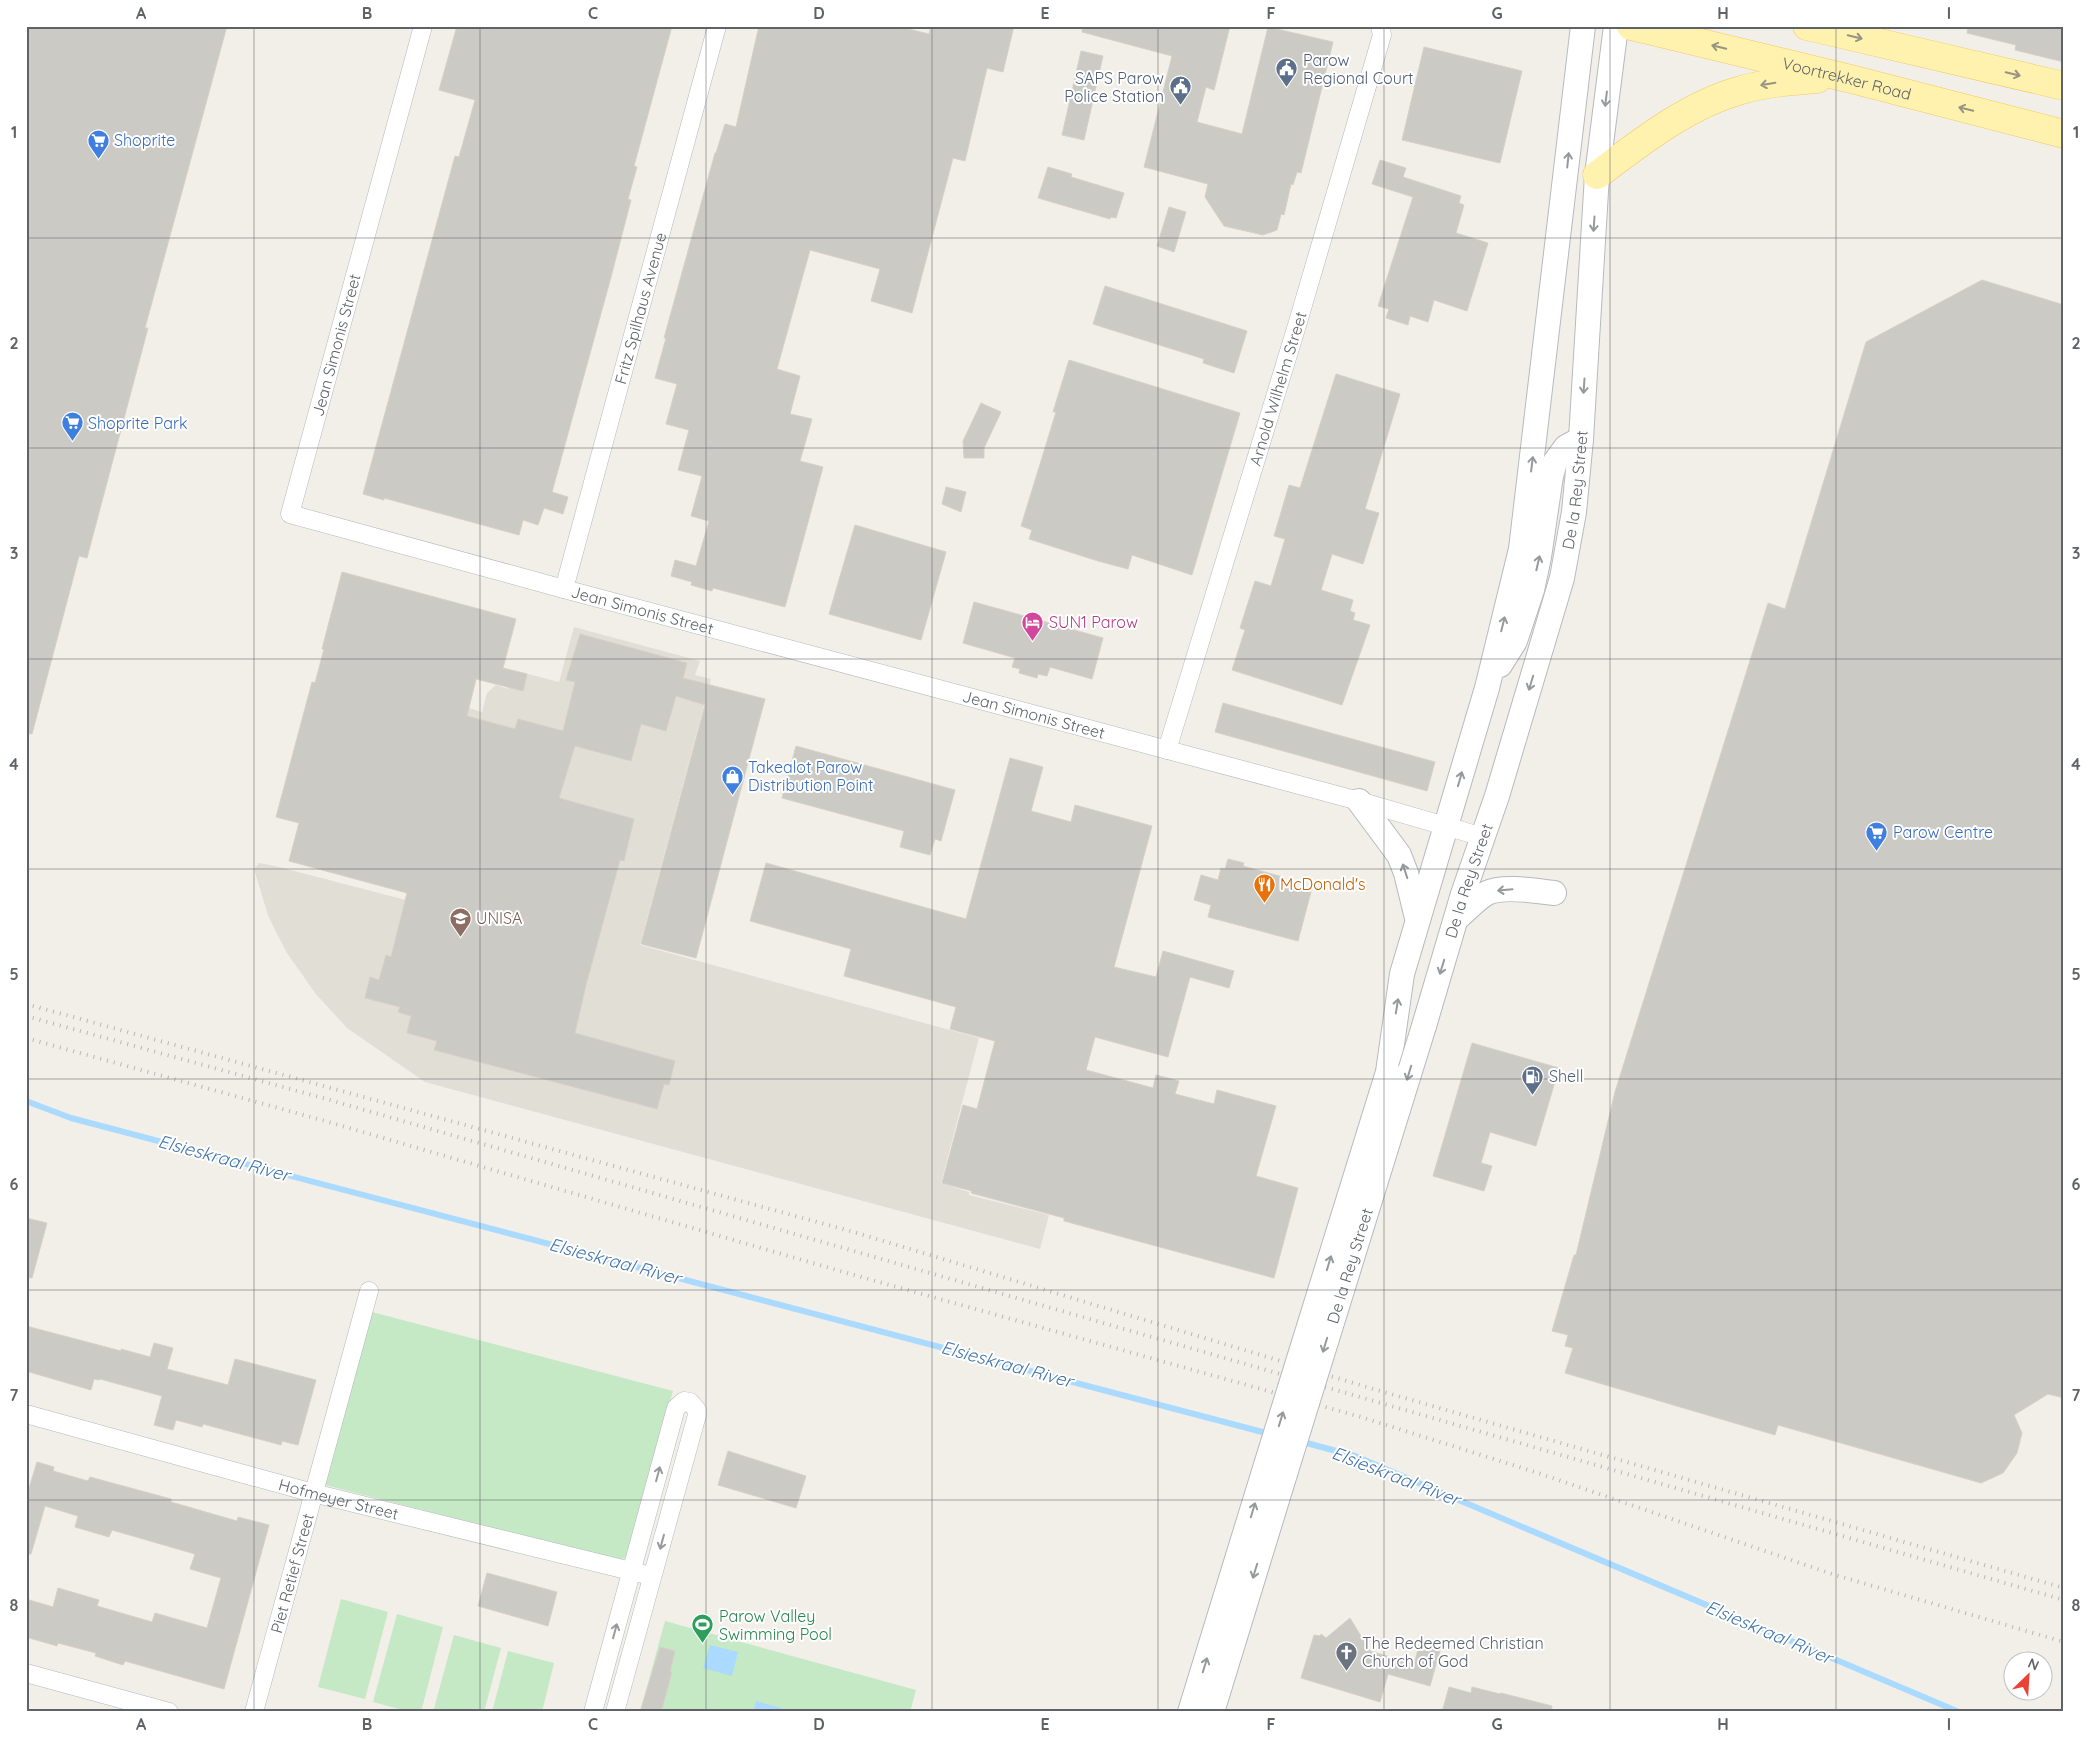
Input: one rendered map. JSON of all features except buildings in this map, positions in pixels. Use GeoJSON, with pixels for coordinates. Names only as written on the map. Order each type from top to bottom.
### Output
{"type":"FeatureCollection","features":[{"type":"Feature","properties":{"kind":"main road","name":"De la Rey Street"},"geometry":{"type":"LineString","coordinates":[[1212,1712],[1275,1470],[1388,1072],[1402,974],[1486,688],[1521,549],[1583,26]]}},
{"type":"Feature","properties":{"kind":"main road","name":"De la Rey Street"},"geometry":{"type":"LineString","coordinates":[[1190,1712],[1275,1470],[1424,1026],[1463,894],[1483,837],[1562,578],[1574,512],[1581,439],[1597,175],[1616,26]]}},
{"type":"Feature","properties":{"kind":"main road","name":"Voortrekker Road"},"geometry":{"type":"LineString","coordinates":[[1630,26],[1851,79],[2064,134]]}},
{"type":"Feature","properties":{"kind":"main road"},"geometry":{"type":"LineString","coordinates":[[1807,26],[2064,86]]}},
{"type":"Feature","properties":{"kind":"main road"},"geometry":{"type":"LineString","coordinates":[[1597,175],[1671,124],[1728,94],[1788,81],[1851,79]]}},
{"type":"Feature","properties":{"kind":"main road"},"geometry":{"type":"LineString","coordinates":[[1486,688],[1515,641],[1532,590],[1539,557],[1550,476],[1555,462],[1566,447],[1581,439]]}},
{"type":"Feature","properties":{"kind":"main road"},"geometry":{"type":"LineString","coordinates":[[1358,801],[1399,855],[1406,873],[1417,918]]}},
{"type":"Feature","properties":{"kind":"main road"},"geometry":{"type":"LineString","coordinates":[[1457,918],[1489,892],[1511,890],[1554,893]]}},
{"type":"Feature","properties":{"kind":"street","name":"Jean Simonis Street"},"geometry":{"type":"LineString","coordinates":[[423,26],[290,514],[1358,801],[1483,837]]}},
{"type":"Feature","properties":{"kind":"street","name":"Fritz Spilhaus Avenue"},"geometry":{"type":"LineString","coordinates":[[564,589],[717,26]]}},
{"type":"Feature","properties":{"kind":"street","name":"Arnold Wilhelm Street"},"geometry":{"type":"LineString","coordinates":[[1166,750],[1353,138],[1382,35],[1380,26]]}},
{"type":"Feature","properties":{"kind":"street","name":"Piet Retief Street"},"geometry":{"type":"LineString","coordinates":[[254,1712],[369,1291]]}},
{"type":"Feature","properties":{"kind":"street"},"geometry":{"type":"LineString","coordinates":[[593,1712],[676,1408],[684,1402],[690,1402],[697,1410],[697,1415],[615,1712]]}},
{"type":"Feature","properties":{"kind":"street","name":"Hofmeyer Street"},"geometry":{"type":"LineString","coordinates":[[26,1414],[313,1493],[652,1576]]}},
{"type":"Feature","properties":{"kind":"street"},"geometry":{"type":"LineString","coordinates":[[609,1652],[630,1658]]}},
{"type":"Feature","properties":{"kind":"street"},"geometry":{"type":"LineString","coordinates":[[26,1673],[169,1712]]}},
{"type":"Feature","properties":{"kind":"shaded area","name":"UNISA"},"geometry":{"type":"Polygon","coordinates":[[[574,627],[700,661],[695,675],[711,679],[640,945],[979,1038],[941,1183],[969,1192],[969,1195],[1049,1215],[1040,1249],[425,1082],[347,1028],[315,993],[287,953],[276,932],[268,915],[254,869],[259,863],[275,866],[406,900],[469,708],[482,712],[487,693],[496,685],[508,689],[513,670],[559,682],[574,627]]]}},
{"type":"Feature","properties":{"kind":"green space"},"geometry":{"type":"Polygon","coordinates":[[[372,1312],[673,1391],[628,1554],[625,1558],[617,1560],[325,1485],[372,1312]]]}},
{"type":"Feature","properties":{"kind":"green space"},"geometry":{"type":"Polygon","coordinates":[[[341,1599],[388,1612],[365,1699],[318,1687],[341,1599]]]}},
{"type":"Feature","properties":{"kind":"green space"},"geometry":{"type":"Polygon","coordinates":[[[397,1614],[443,1627],[421,1712],[410,1712],[373,1702],[397,1614]]]}},
{"type":"Feature","properties":{"kind":"green space","name":"Parow Valley Swimming Pool"},"geometry":{"type":"Polygon","coordinates":[[[665,1621],[916,1690],[910,1712],[640,1712],[665,1621]]]}},
{"type":"Feature","properties":{"kind":"green space"},"geometry":{"type":"Polygon","coordinates":[[[454,1635],[501,1648],[484,1712],[433,1712],[454,1635]]]}},
{"type":"Feature","properties":{"kind":"green space"},"geometry":{"type":"Polygon","coordinates":[[[508,1651],[554,1663],[542,1712],[492,1712],[508,1651]]]}},
{"type":"Feature","properties":{"kind":"water"},"geometry":{"type":"Polygon","coordinates":[[[710,1645],[738,1652],[732,1676],[703,1668],[710,1645]]]}},
{"type":"Feature","properties":{"kind":"water"},"geometry":{"type":"Polygon","coordinates":[[[756,1701],[795,1712],[753,1712],[756,1701]]]}},
{"type":"Feature","properties":{"kind":"waterway","name":"Elsieskraal River"},"geometry":{"type":"LineString","coordinates":[[26,1101],[71,1118],[1270,1434]]}},
{"type":"Feature","properties":{"kind":"waterway","name":"Elsieskraal River"},"geometry":{"type":"LineString","coordinates":[[1299,1441],[1355,1456],[1959,1712]]}},
{"type":"Feature","properties":{"kind":"railway"},"geometry":{"type":"LineString","coordinates":[[26,1004],[857,1233],[1370,1388],[2064,1588]]}},
{"type":"Feature","properties":{"kind":"railway"},"geometry":{"type":"LineString","coordinates":[[26,1016],[330,1100],[2064,1600]]}},
{"type":"Feature","properties":{"kind":"railway"},"geometry":{"type":"LineString","coordinates":[[26,1038],[325,1121],[847,1273],[1361,1417],[1538,1473],[1832,1574],[2064,1642]]}},
{"type":"Feature","properties":{"kind":"place","name":"Parow Regional Court"},"geometry":{"type":"Point","coordinates":[1287,88]}},
{"type":"Feature","properties":{"kind":"place","name":"SAPS Parow Police Station"},"geometry":{"type":"Point","coordinates":[1180,106]}},
{"type":"Feature","properties":{"kind":"place","name":"Shoprite"},"geometry":{"type":"Point","coordinates":[98,159]}},
{"type":"Feature","properties":{"kind":"place","name":"Shoprite Park"},"geometry":{"type":"Point","coordinates":[72,442]}},
{"type":"Feature","properties":{"kind":"place","name":"SUN1 Parow"},"geometry":{"type":"Point","coordinates":[1033,641]}},
{"type":"Feature","properties":{"kind":"place","name":"Takealot Parow Distribution Point"},"geometry":{"type":"Point","coordinates":[732,795]}},
{"type":"Feature","properties":{"kind":"place","name":"Parow Centre"},"geometry":{"type":"Point","coordinates":[1877,851]}},
{"type":"Feature","properties":{"kind":"place","name":"McDonald's"},"geometry":{"type":"Point","coordinates":[1264,903]}},
{"type":"Feature","properties":{"kind":"place","name":"UNISA"},"geometry":{"type":"Point","coordinates":[460,937]}},
{"type":"Feature","properties":{"kind":"place","name":"Shell"},"geometry":{"type":"Point","coordinates":[1533,1095]}},
{"type":"Feature","properties":{"kind":"place","name":"Parow Valley Swimming Pool"},"geometry":{"type":"Point","coordinates":[703,1644]}},
{"type":"Feature","properties":{"kind":"place","name":"The Redeemed Christian Church of God"},"geometry":{"type":"Point","coordinates":[1346,1671]}}]}
